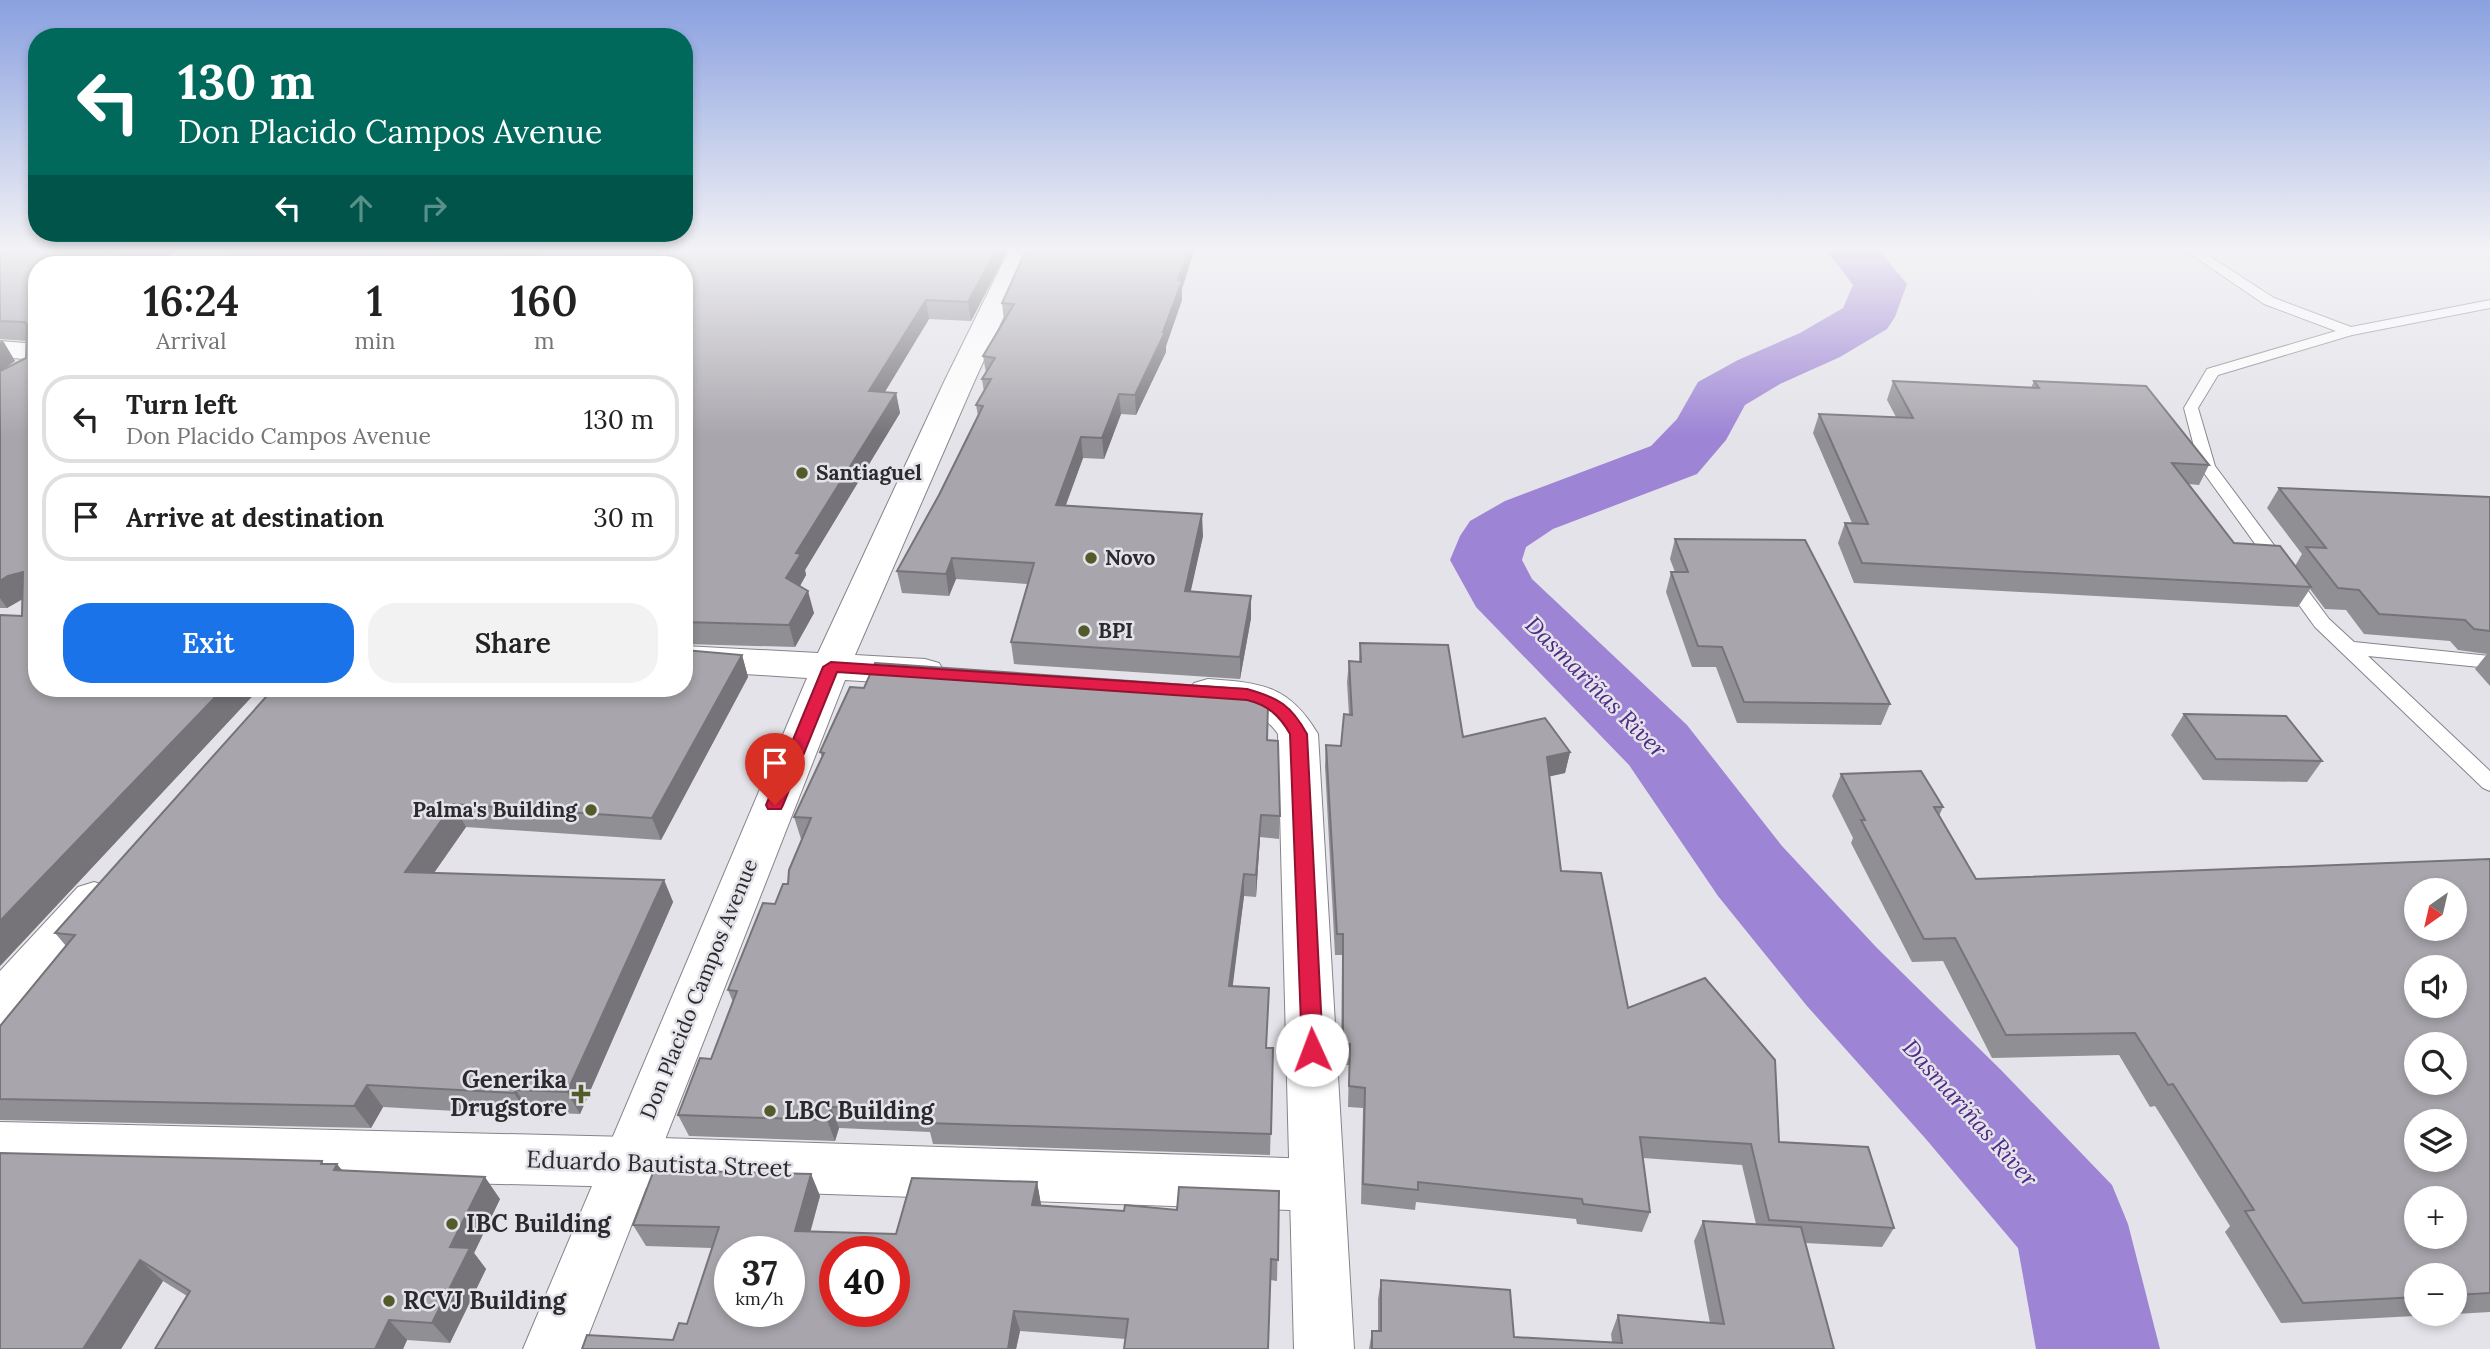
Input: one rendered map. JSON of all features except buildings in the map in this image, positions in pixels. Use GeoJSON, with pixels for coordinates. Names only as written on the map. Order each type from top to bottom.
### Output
{"type":"FeatureCollection","features":[{"type":"Feature","properties":{"kind":"street","name":"Don Placido Campos Avenue"},"geometry":{"type":"LineString","coordinates":[[553,1349],[831,667],[993,311]]}},
{"type":"Feature","properties":{"kind":"street"},"geometry":{"type":"LineString","coordinates":[[0,349],[28,351]]}},
{"type":"Feature","properties":{"kind":"street"},"geometry":{"type":"LineString","coordinates":[[9,380],[28,369]]}},
{"type":"Feature","properties":{"kind":"street"},"geometry":{"type":"LineString","coordinates":[[693,659],[961,674]]}},
{"type":"Feature","properties":{"kind":"street"},"geometry":{"type":"LineString","coordinates":[[1168,689],[1247,695],[1262,699],[1276,705],[1290,718],[1298,734],[1324,1349]]}},
{"type":"Feature","properties":{"kind":"street"},"geometry":{"type":"LineString","coordinates":[[0,1004],[120,872]]}},
{"type":"Feature","properties":{"kind":"street","name":"Eduardo Bautista Street"},"geometry":{"type":"LineString","coordinates":[[0,1147],[629,1162],[1317,1185]]}},
{"type":"Feature","properties":{"kind":"lane"},"geometry":{"type":"LineString","coordinates":[[2294,311],[2350,331]]}},
{"type":"Feature","properties":{"kind":"lane"},"geometry":{"type":"LineString","coordinates":[[2454,311],[2350,331],[2212,372],[2191,408],[2207,466],[2322,623],[2490,783]]}},
{"type":"Feature","properties":{"kind":"lane"},"geometry":{"type":"LineString","coordinates":[[2349,648],[2490,662]]}},
{"type":"Feature","properties":{"kind":"waterway","name":"Dasmariñas River"},"geometry":{"type":"LineString","coordinates":[[1869,311],[1867,317],[1820,345],[1759,372],[1719,395],[1704,427],[1674,460],[1529,515],[1495,536],[1486,560],[1502,591],[1658,745],[1750,871],[1842,977],[1963,1104],[2071,1224],[2098,1349]]}},
{"type":"Feature","properties":{"kind":"place","name":"Santiaguel"},"geometry":{"type":"Point","coordinates":[802,473]}},
{"type":"Feature","properties":{"kind":"place","name":"Novo"},"geometry":{"type":"Point","coordinates":[1091,558]}},
{"type":"Feature","properties":{"kind":"place","name":"BPI"},"geometry":{"type":"Point","coordinates":[1084,631]}},
{"type":"Feature","properties":{"kind":"place","name":"Palma's Building"},"geometry":{"type":"Point","coordinates":[591,810]}},
{"type":"Feature","properties":{"kind":"place","name":"Generika Drugstore"},"geometry":{"type":"Point","coordinates":[581,1094]}},
{"type":"Feature","properties":{"kind":"place","name":"LBC Building"},"geometry":{"type":"Point","coordinates":[770,1111]}},
{"type":"Feature","properties":{"kind":"place","name":"IBC Building"},"geometry":{"type":"Point","coordinates":[452,1224]}},
{"type":"Feature","properties":{"kind":"place","name":"RCVJ Building"},"geometry":{"type":"Point","coordinates":[389,1301]}},
{"type":"Feature","properties":{"kind":"route"},"geometry":{"type":"LineString","coordinates":[[775,805],[831,667],[1247,695],[1276,705],[1290,718],[1298,734],[1301,754],[1312,1050]]}}]}
